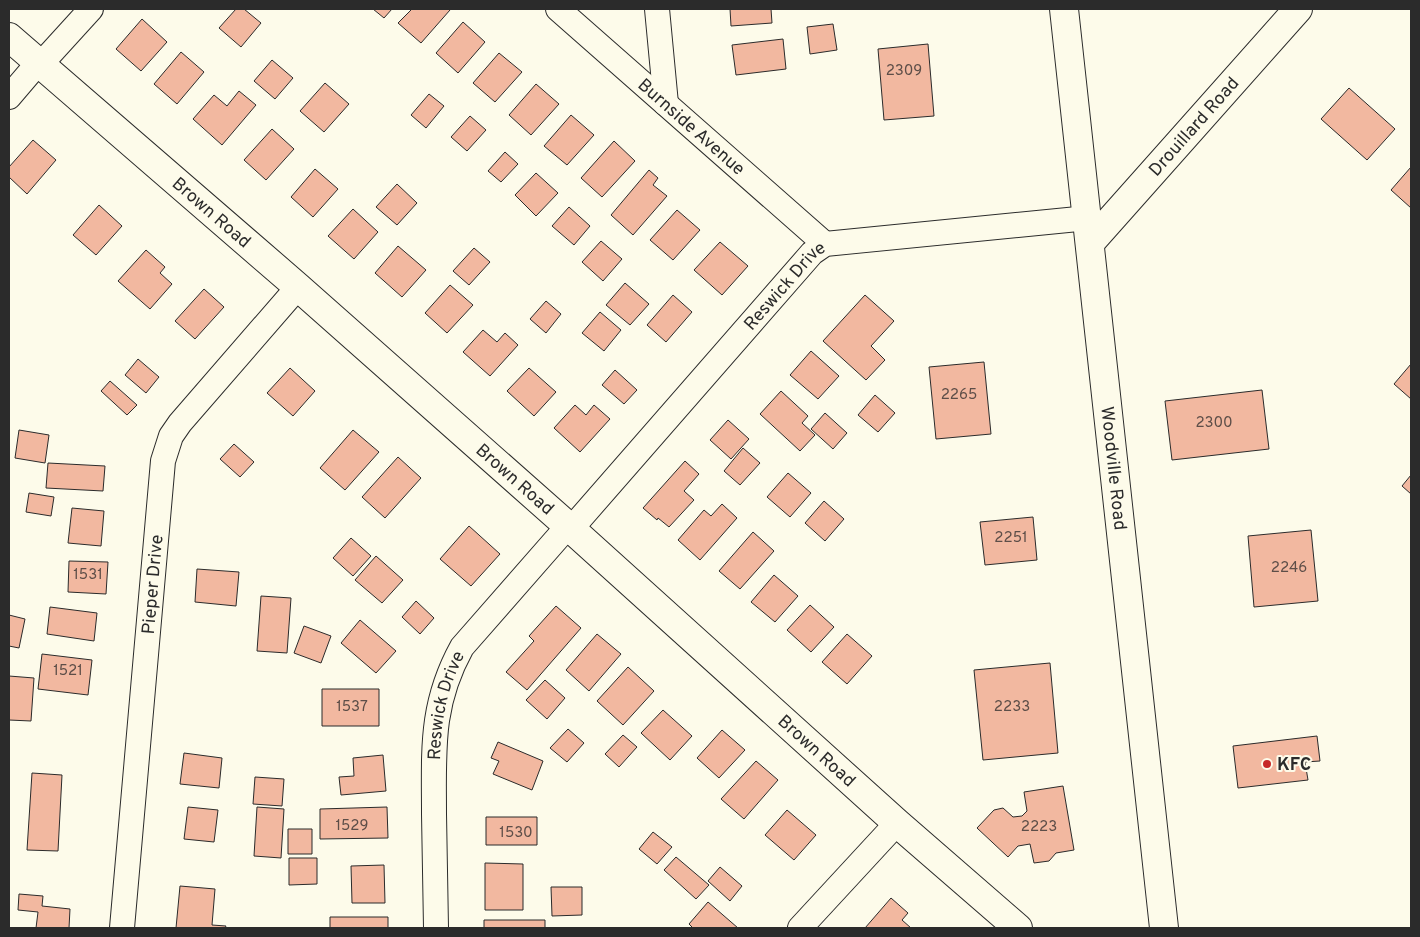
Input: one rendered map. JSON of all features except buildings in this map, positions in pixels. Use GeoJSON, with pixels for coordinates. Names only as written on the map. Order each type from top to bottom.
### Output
{"type":"FeatureCollection","features":[{"type":"Feature","properties":{"kind":"street"},"geometry":{"type":"LineString","coordinates":[[9,97],[91,9]]}},
{"type":"Feature","properties":{"kind":"street","name":"Burnside Avenue"},"geometry":{"type":"LineString","coordinates":[[558,9],[825,244]]}},
{"type":"Feature","properties":{"kind":"street"},"geometry":{"type":"LineString","coordinates":[[657,9],[666,104]]}},
{"type":"Feature","properties":{"kind":"street","name":"Woodville Road"},"geometry":{"type":"LineString","coordinates":[[1064,9],[1164,928]]}},
{"type":"Feature","properties":{"kind":"street","name":"Drouillard Road"},"geometry":{"type":"LineString","coordinates":[[1089,230],[1298,9]]}},
{"type":"Feature","properties":{"kind":"street","name":"Brown Road"},"geometry":{"type":"LineString","coordinates":[[9,37],[298,287],[570,527],[897,823],[1018,928]]}},
{"type":"Feature","properties":{"kind":"street","name":"Reswick Drive"},"geometry":{"type":"LineString","coordinates":[[436,928],[434,755],[436,719],[451,667],[462,647],[812,253],[825,244],[1089,230]]}},
{"type":"Feature","properties":{"kind":"street","name":"Pieper Drive"},"geometry":{"type":"LineString","coordinates":[[122,928],[163,461],[171,436],[180,423],[298,287]]}},
{"type":"Feature","properties":{"kind":"street"},"geometry":{"type":"LineString","coordinates":[[800,928],[897,823]]}},
{"type":"Feature","properties":{"kind":"place","name":"KFC"},"geometry":{"type":"Point","coordinates":[1267,764]}}]}
